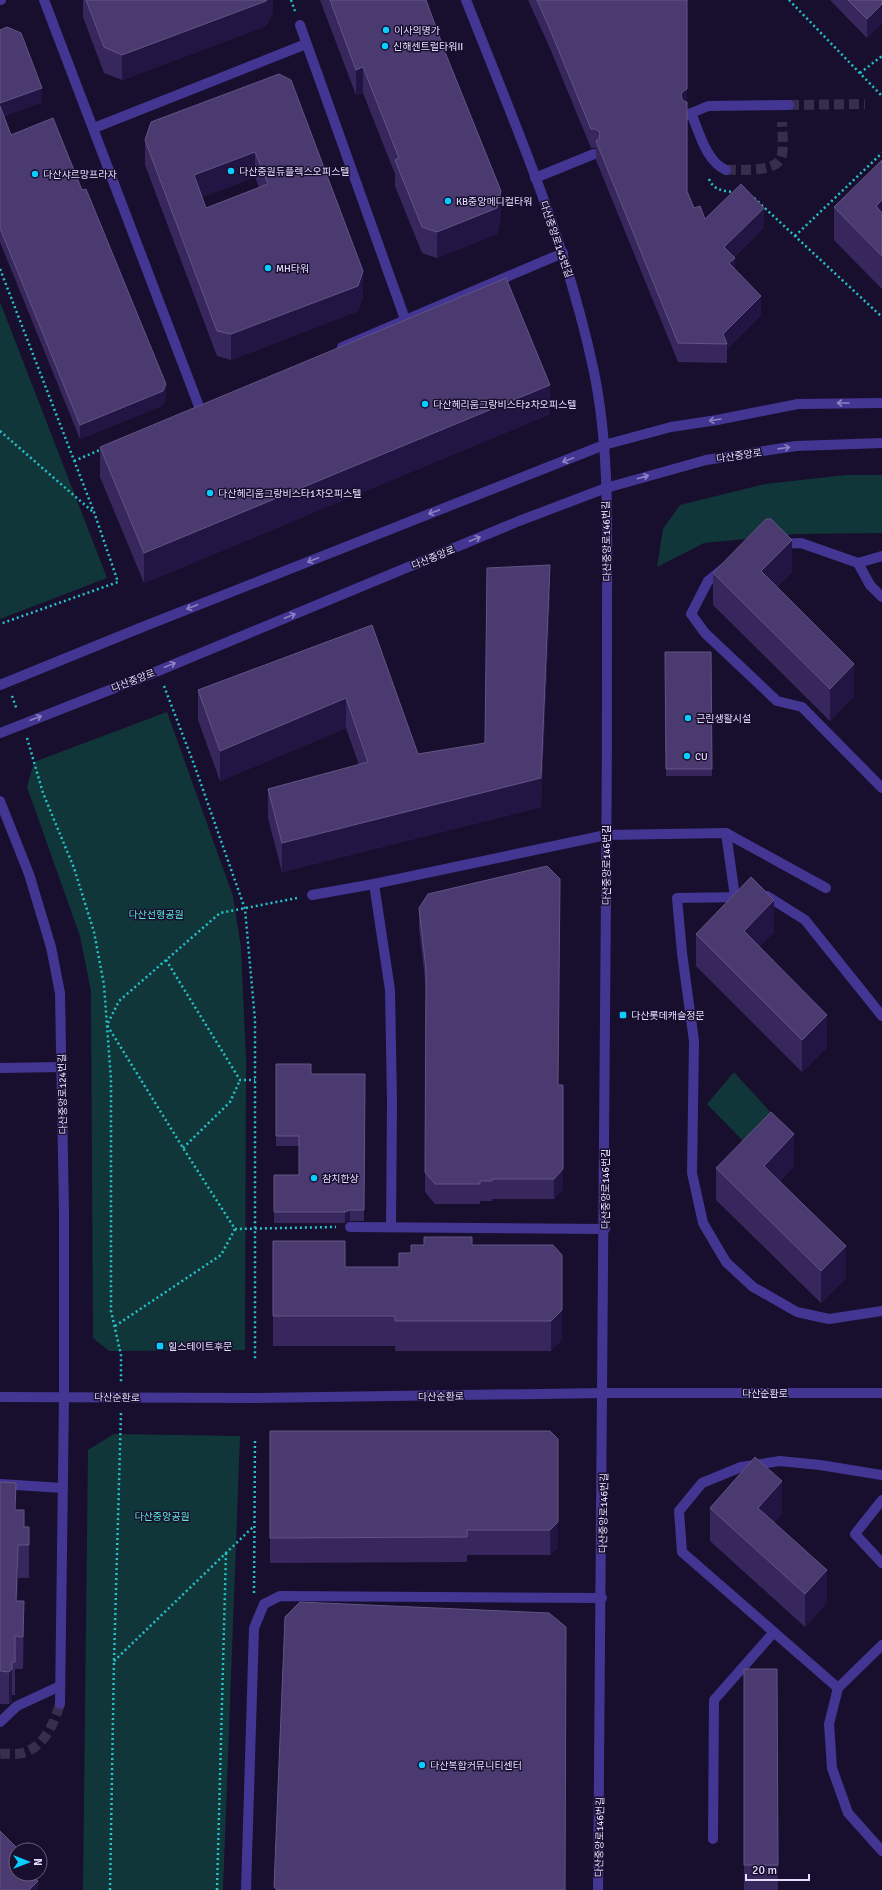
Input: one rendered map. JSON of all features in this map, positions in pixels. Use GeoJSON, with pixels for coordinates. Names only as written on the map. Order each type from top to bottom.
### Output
{"type":"FeatureCollection","features":[{"type":"Feature","properties":{"kind":"street"},"geometry":{"type":"LineString","coordinates":[[44,0],[200,408]]}},
{"type":"Feature","properties":{"kind":"street","name":"다산중앙로145번길"},"geometry":{"type":"LineString","coordinates":[[466,0],[563,253],[595,376],[604,445],[606,488]]}},
{"type":"Feature","properties":{"kind":"street"},"geometry":{"type":"LineString","coordinates":[[300,25],[405,319]]}},
{"type":"Feature","properties":{"kind":"street"},"geometry":{"type":"LineString","coordinates":[[94,128],[306,44]]}},
{"type":"Feature","properties":{"kind":"street"},"geometry":{"type":"LineString","coordinates":[[726,170],[720,168],[710,157],[689,114],[708,106],[789,105]]}},
{"type":"Feature","properties":{"kind":"street"},"geometry":{"type":"LineString","coordinates":[[535,178],[594,154]]}},
{"type":"Feature","properties":{"kind":"street"},"geometry":{"type":"LineString","coordinates":[[332,351],[563,253]]}},
{"type":"Feature","properties":{"kind":"street"},"geometry":{"type":"LineString","coordinates":[[3,684],[147,625],[604,445],[671,427],[717,420],[798,404],[882,403]]}},
{"type":"Feature","properties":{"kind":"street","name":"다산중앙로"},"geometry":{"type":"LineString","coordinates":[[0,733],[22,723],[158,671],[519,521],[606,488],[706,460],[796,446],[882,443]]}},
{"type":"Feature","properties":{"kind":"street","name":"다산중앙로146번길"},"geometry":{"type":"LineString","coordinates":[[598,1890],[605,1229],[606,488]]}},
{"type":"Feature","properties":{"kind":"street"},"geometry":{"type":"LineString","coordinates":[[770,544],[801,543],[858,563],[882,556]]}},
{"type":"Feature","properties":{"kind":"street"},"geometry":{"type":"LineString","coordinates":[[731,562],[708,581],[691,614],[705,633],[777,701],[802,707],[882,788]]}},
{"type":"Feature","properties":{"kind":"street"},"geometry":{"type":"LineString","coordinates":[[858,563],[870,585],[882,598]]}},
{"type":"Feature","properties":{"kind":"street","name":"다산중앙로124번길"},"geometry":{"type":"LineString","coordinates":[[0,801],[29,874],[51,947],[60,993],[62,1067],[64,1397],[60,1704]]}},
{"type":"Feature","properties":{"kind":"street"},"geometry":{"type":"LineString","coordinates":[[726,833],[735,897]]}},
{"type":"Feature","properties":{"kind":"street"},"geometry":{"type":"LineString","coordinates":[[312,895],[374,884],[606,835],[726,833],[826,888]]}},
{"type":"Feature","properties":{"kind":"street"},"geometry":{"type":"LineString","coordinates":[[374,884],[390,990],[391,1226]]}},
{"type":"Feature","properties":{"kind":"street"},"geometry":{"type":"LineString","coordinates":[[882,1016],[805,920],[767,896],[677,898],[682,952],[694,1042],[692,1173],[702,1223],[726,1262],[753,1287],[797,1312],[829,1319],[882,1311]]}},
{"type":"Feature","properties":{"kind":"street"},"geometry":{"type":"LineString","coordinates":[[0,1068],[62,1067]]}},
{"type":"Feature","properties":{"kind":"street"},"geometry":{"type":"LineString","coordinates":[[350,1227],[391,1226],[605,1229]]}},
{"type":"Feature","properties":{"kind":"street","name":"다산순환로"},"geometry":{"type":"LineString","coordinates":[[0,1397],[255,1398],[604,1394],[882,1393]]}},
{"type":"Feature","properties":{"kind":"street"},"geometry":{"type":"LineString","coordinates":[[838,1688],[682,1552],[679,1512],[702,1483],[741,1467],[780,1461],[820,1465],[882,1475]]}},
{"type":"Feature","properties":{"kind":"street"},"geometry":{"type":"LineString","coordinates":[[0,1484],[63,1488]]}},
{"type":"Feature","properties":{"kind":"street"},"geometry":{"type":"LineString","coordinates":[[882,1500],[855,1534],[882,1563]]}},
{"type":"Feature","properties":{"kind":"street"},"geometry":{"type":"LineString","coordinates":[[246,1890],[254,1628],[264,1604],[280,1596],[602,1598]]}},
{"type":"Feature","properties":{"kind":"street"},"geometry":{"type":"LineString","coordinates":[[713,1839],[714,1700],[774,1632]]}},
{"type":"Feature","properties":{"kind":"street"},"geometry":{"type":"LineString","coordinates":[[882,1645],[838,1688],[829,1724],[832,1768],[848,1813],[882,1851]]}},
{"type":"Feature","properties":{"kind":"street"},"geometry":{"type":"LineString","coordinates":[[0,1722],[17,1706],[60,1686]]}},
{"type":"Feature","properties":{"kind":"path"},"geometry":{"type":"LineString","coordinates":[[789,0],[882,96]]}},
{"type":"Feature","properties":{"kind":"path"},"geometry":{"type":"LineString","coordinates":[[860,73],[882,56]]}},
{"type":"Feature","properties":{"kind":"path"},"geometry":{"type":"LineString","coordinates":[[796,236],[882,153]]}},
{"type":"Feature","properties":{"kind":"path"},"geometry":{"type":"LineString","coordinates":[[714,162],[707,173],[711,184],[719,190],[741,192]]}},
{"type":"Feature","properties":{"kind":"path"},"geometry":{"type":"LineString","coordinates":[[748,192],[882,316]]}},
{"type":"Feature","properties":{"kind":"path"},"geometry":{"type":"LineString","coordinates":[[0,269],[94,512],[118,582],[0,624]]}},
{"type":"Feature","properties":{"kind":"path"},"geometry":{"type":"LineString","coordinates":[[0,431],[94,512]]}},
{"type":"Feature","properties":{"kind":"path"},"geometry":{"type":"LineString","coordinates":[[74,462],[103,449]]}},
{"type":"Feature","properties":{"kind":"path"},"geometry":{"type":"LineString","coordinates":[[158,671],[195,767],[245,908],[255,1020],[255,1360]]}},
{"type":"Feature","properties":{"kind":"path"},"geometry":{"type":"LineString","coordinates":[[3,684],[22,723],[43,793],[74,868],[94,932],[104,985],[111,1080],[111,1311],[121,1355],[110,1890]]}},
{"type":"Feature","properties":{"kind":"path"},"geometry":{"type":"LineString","coordinates":[[107,1025],[118,1001],[220,913],[312,895]]}},
{"type":"Feature","properties":{"kind":"path"},"geometry":{"type":"LineString","coordinates":[[166,960],[240,1080]]}},
{"type":"Feature","properties":{"kind":"path"},"geometry":{"type":"LineString","coordinates":[[107,1025],[235,1229]]}},
{"type":"Feature","properties":{"kind":"path"},"geometry":{"type":"LineString","coordinates":[[240,1080],[255,1080]]}},
{"type":"Feature","properties":{"kind":"path"},"geometry":{"type":"LineString","coordinates":[[183,1148],[230,1102],[240,1080]]}},
{"type":"Feature","properties":{"kind":"path"},"geometry":{"type":"LineString","coordinates":[[235,1229],[350,1227]]}},
{"type":"Feature","properties":{"kind":"path"},"geometry":{"type":"LineString","coordinates":[[115,1326],[221,1255],[235,1229]]}},
{"type":"Feature","properties":{"kind":"path"},"geometry":{"type":"LineString","coordinates":[[255,1438],[253,1592],[264,1604]]}},
{"type":"Feature","properties":{"kind":"path"},"geometry":{"type":"LineString","coordinates":[[114,1661],[254,1526]]}},
{"type":"Feature","properties":{"kind":"path"},"geometry":{"type":"LineString","coordinates":[[217,1890],[226,1553]]}},
{"type":"Feature","properties":{"kind":"green space"},"geometry":{"type":"Polygon","coordinates":[[[0,302],[107,578],[0,619],[0,302]]]}},
{"type":"Feature","properties":{"kind":"green space"},"geometry":{"type":"Polygon","coordinates":[[[846,475],[882,475],[882,533],[797,534],[704,543],[657,567],[663,529],[680,505],[765,484],[846,475]]]}},
{"type":"Feature","properties":{"kind":"green space","name":"다산선형공원"},"geometry":{"type":"Polygon","coordinates":[[[167,712],[233,896],[241,948],[246,1059],[245,1350],[109,1351],[93,1338],[91,991],[80,936],[27,787],[34,762],[167,712]]]}},
{"type":"Feature","properties":{"kind":"green space"},"geometry":{"type":"Polygon","coordinates":[[[734,1072],[774,1116],[744,1142],[707,1104],[734,1072]]]}},
{"type":"Feature","properties":{"kind":"green space","name":"다산중앙공원"},"geometry":{"type":"Polygon","coordinates":[[[114,1434],[240,1436],[223,1890],[83,1890],[88,1450],[114,1434]]]}},
{"type":"Feature","properties":{"kind":"building"},"geometry":{"type":"Polygon","coordinates":[[[86,0],[267,0],[122,55],[104,47],[86,0]]]}},
{"type":"Feature","properties":{"kind":"building"},"geometry":{"type":"Polygon","coordinates":[[[330,0],[426,0],[445,52],[501,191],[497,208],[437,232],[422,227],[395,160],[399,158],[363,67],[356,70],[330,0]]]}},
{"type":"Feature","properties":{"kind":"building"},"geometry":{"type":"Polygon","coordinates":[[[537,0],[687,0],[687,89],[682,92],[681,96],[683,101],[687,102],[687,191],[694,208],[700,206],[705,219],[741,184],[764,208],[724,247],[735,258],[729,263],[761,296],[723,334],[727,344],[678,343],[596,141],[599,139],[600,132],[595,129],[591,129],[537,0]]]}},
{"type":"Feature","properties":{"kind":"building"},"geometry":{"type":"Polygon","coordinates":[[[848,0],[882,0],[882,4],[867,19],[848,0]]]}},
{"type":"Feature","properties":{"kind":"building"},"geometry":{"type":"Polygon","coordinates":[[[7,27],[21,33],[42,88],[0,103],[0,30],[7,27]]]}},
{"type":"Feature","properties":{"kind":"building"},"geometry":{"type":"Polygon","coordinates":[[[279,74],[291,80],[363,271],[358,286],[231,334],[217,331],[145,140],[151,122],[279,74]],[[255,152],[194,175],[206,208],[268,184],[255,152]]]}},
{"type":"Feature","properties":{"kind":"building"},"geometry":{"type":"Polygon","coordinates":[[[0,106],[11,135],[53,118],[82,190],[86,189],[166,384],[163,391],[80,425],[0,228],[0,106]]]}},
{"type":"Feature","properties":{"kind":"building"},"geometry":{"type":"Polygon","coordinates":[[[882,160],[882,200],[876,206],[882,213],[882,256],[834,207],[882,160]]]}},
{"type":"Feature","properties":{"kind":"building"},"geometry":{"type":"Polygon","coordinates":[[[506,278],[550,385],[144,553],[100,447],[506,278]]]}},
{"type":"Feature","properties":{"kind":"building"},"geometry":{"type":"Polygon","coordinates":[[[766,519],[771,519],[792,540],[761,571],[854,664],[830,689],[713,573],[766,519]]]}},
{"type":"Feature","properties":{"kind":"building"},"geometry":{"type":"Polygon","coordinates":[[[550,565],[541,778],[282,843],[268,789],[368,762],[346,698],[220,751],[198,690],[372,625],[418,754],[485,743],[487,568],[550,565]]]}},
{"type":"Feature","properties":{"kind":"building","name":"근린생활시설"},"geometry":{"type":"Polygon","coordinates":[[[665,652],[711,652],[712,769],[666,769],[665,652]]]}},
{"type":"Feature","properties":{"kind":"building"},"geometry":{"type":"Polygon","coordinates":[[[547,866],[560,879],[558,1085],[563,1085],[563,1169],[554,1179],[492,1179],[492,1181],[480,1181],[480,1184],[435,1184],[425,1172],[426,969],[419,908],[428,894],[547,866]]]}},
{"type":"Feature","properties":{"kind":"building"},"geometry":{"type":"Polygon","coordinates":[[[751,877],[774,900],[744,931],[827,1015],[802,1040],[696,934],[751,877]]]}},
{"type":"Feature","properties":{"kind":"building"},"geometry":{"type":"Polygon","coordinates":[[[276,1064],[311,1064],[311,1074],[365,1074],[364,1210],[350,1210],[345,1212],[274,1212],[274,1175],[299,1175],[299,1136],[276,1136],[276,1064]]]}},
{"type":"Feature","properties":{"kind":"building"},"geometry":{"type":"Polygon","coordinates":[[[771,1112],[794,1134],[764,1166],[846,1246],[821,1271],[716,1168],[771,1112]]]}},
{"type":"Feature","properties":{"kind":"building"},"geometry":{"type":"Polygon","coordinates":[[[424,1237],[472,1237],[472,1245],[553,1245],[562,1255],[562,1310],[551,1321],[395,1321],[395,1316],[273,1316],[273,1241],[345,1241],[345,1267],[399,1267],[399,1253],[411,1253],[411,1245],[424,1245],[424,1237]]]}},
{"type":"Feature","properties":{"kind":"building"},"geometry":{"type":"Polygon","coordinates":[[[270,1431],[550,1431],[558,1439],[558,1522],[550,1530],[467,1530],[467,1537],[270,1538],[270,1431]]]}},
{"type":"Feature","properties":{"kind":"building"},"geometry":{"type":"Polygon","coordinates":[[[755,1457],[782,1481],[758,1508],[827,1570],[805,1594],[710,1508],[755,1457]]]}},
{"type":"Feature","properties":{"kind":"building"},"geometry":{"type":"Polygon","coordinates":[[[0,1482],[16,1483],[15,1510],[24,1510],[24,1527],[29,1527],[29,1545],[18,1545],[16,1601],[24,1601],[23,1637],[15,1636],[15,1662],[12,1662],[12,1669],[9,1672],[0,1671],[0,1482]]]}},
{"type":"Feature","properties":{"kind":"building","name":"다산복합커뮤니티센터"},"geometry":{"type":"Polygon","coordinates":[[[300,1602],[549,1613],[566,1627],[565,1890],[277,1890],[274,1887],[285,1617],[300,1602]]]}},
{"type":"Feature","properties":{"kind":"building"},"geometry":{"type":"Polygon","coordinates":[[[744,1669],[777,1669],[778,1865],[744,1865],[744,1669]]]}},
{"type":"Feature","properties":{"kind":"building"},"geometry":{"type":"Polygon","coordinates":[[[0,1831],[11,1842],[8,1842],[8,1882],[37,1882],[29,1890],[0,1890],[0,1831]]]}},
{"type":"Feature","properties":{"kind":"tunnel"},"geometry":{"type":"LineString","coordinates":[[789,105],[865,104]]}},
{"type":"Feature","properties":{"kind":"tunnel"},"geometry":{"type":"LineString","coordinates":[[726,170],[750,170],[767,168],[775,165],[780,160],[782,154],[782,122]]}},
{"type":"Feature","properties":{"kind":"tunnel"},"geometry":{"type":"LineString","coordinates":[[0,1754],[22,1753],[36,1746],[47,1734],[55,1719],[60,1704]]}},
{"type":"Feature","properties":{"kind":"place","name":"이사의명가"},"geometry":{"type":"Point","coordinates":[386,30]}},
{"type":"Feature","properties":{"kind":"place","name":"신해센트럴타워II"},"geometry":{"type":"Point","coordinates":[385,46]}},
{"type":"Feature","properties":{"kind":"place","name":"다산중원듀플렉스오피스텔"},"geometry":{"type":"Point","coordinates":[231,171]}},
{"type":"Feature","properties":{"kind":"place","name":"다산샤르망프라자"},"geometry":{"type":"Point","coordinates":[35,174]}},
{"type":"Feature","properties":{"kind":"place","name":"KB중앙메디컬타워"},"geometry":{"type":"Point","coordinates":[448,201]}},
{"type":"Feature","properties":{"kind":"place","name":"MH타워"},"geometry":{"type":"Point","coordinates":[268,268]}},
{"type":"Feature","properties":{"kind":"place","name":"다산헤리움그랑비스타2차오피스텔"},"geometry":{"type":"Point","coordinates":[425,404]}},
{"type":"Feature","properties":{"kind":"place","name":"다산헤리움그랑비스타1차오피스텔"},"geometry":{"type":"Point","coordinates":[210,493]}},
{"type":"Feature","properties":{"kind":"place","name":"근린생활시설"},"geometry":{"type":"Point","coordinates":[688,718]}},
{"type":"Feature","properties":{"kind":"place","name":"CU"},"geometry":{"type":"Point","coordinates":[687,756]}},
{"type":"Feature","properties":{"kind":"place","name":"다산롯데캐슬정문"},"geometry":{"type":"Point","coordinates":[623,1015]}},
{"type":"Feature","properties":{"kind":"place","name":"참치한상"},"geometry":{"type":"Point","coordinates":[314,1178]}},
{"type":"Feature","properties":{"kind":"place","name":"힐스테이트후문"},"geometry":{"type":"Point","coordinates":[160,1346]}},
{"type":"Feature","properties":{"kind":"place","name":"다산복합커뮤니티센터"},"geometry":{"type":"Point","coordinates":[422,1765]}}]}
